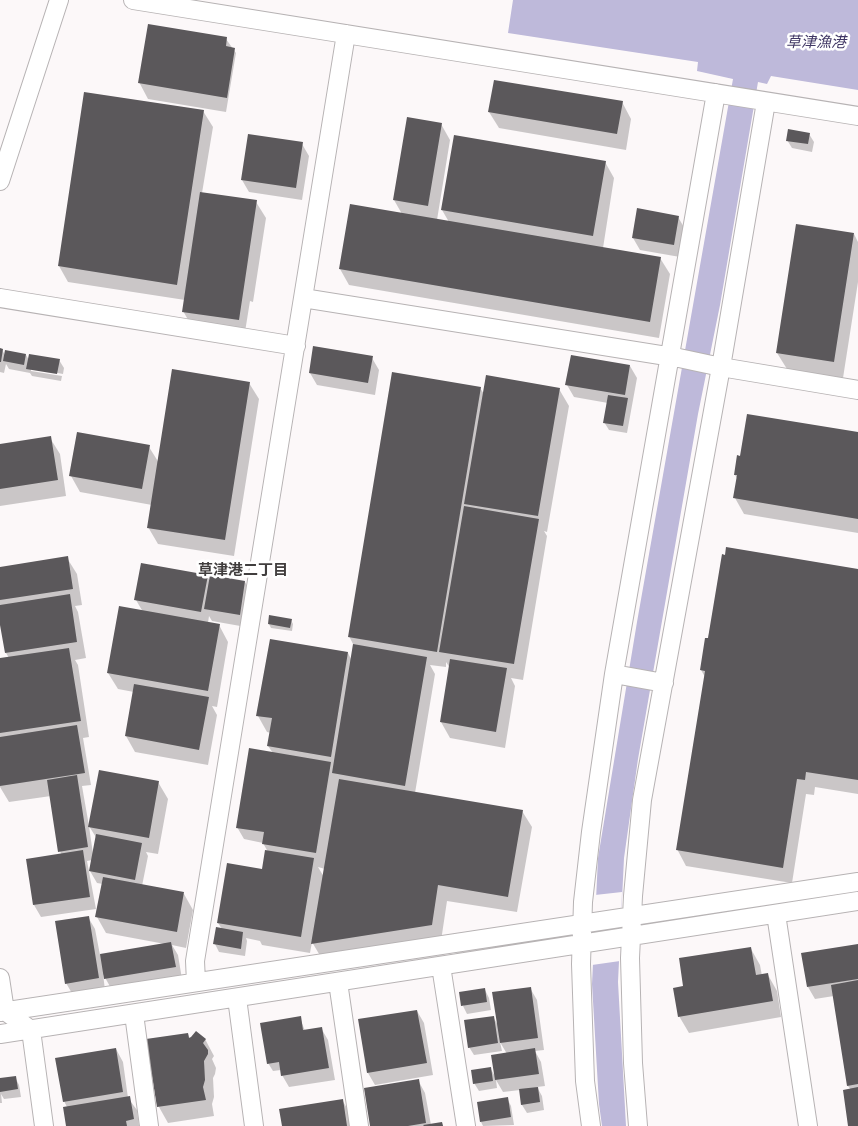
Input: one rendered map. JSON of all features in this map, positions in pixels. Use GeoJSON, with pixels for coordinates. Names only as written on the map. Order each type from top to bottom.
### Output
{"type":"FeatureCollection","features":[{"type":"Feature","properties":{"kind":"street"},"geometry":{"type":"LineString","coordinates":[[0,181],[59,0]]}},
{"type":"Feature","properties":{"kind":"street"},"geometry":{"type":"LineString","coordinates":[[133,0],[858,116]]}},
{"type":"Feature","properties":{"kind":"street"},"geometry":{"type":"LineString","coordinates":[[196,982],[195,961],[346,34]]}},
{"type":"Feature","properties":{"kind":"street"},"geometry":{"type":"LineString","coordinates":[[591,1126],[585,1081],[581,996],[587,943],[591,832],[620,675],[720,94]]}},
{"type":"Feature","properties":{"kind":"street"},"geometry":{"type":"LineString","coordinates":[[638,1126],[626,937],[627,917],[659,682],[763,101]]}},
{"type":"Feature","properties":{"kind":"street"},"geometry":{"type":"LineString","coordinates":[[0,298],[296,346]]}},
{"type":"Feature","properties":{"kind":"street"},"geometry":{"type":"LineString","coordinates":[[303,298],[858,390]]}},
{"type":"Feature","properties":{"kind":"street"},"geometry":{"type":"LineString","coordinates":[[620,675],[659,682]]}},
{"type":"Feature","properties":{"kind":"street"},"geometry":{"type":"LineString","coordinates":[[3,1012],[858,882]]}},
{"type":"Feature","properties":{"kind":"street"},"geometry":{"type":"LineString","coordinates":[[0,1034],[858,901]]}},
{"type":"Feature","properties":{"kind":"street"},"geometry":{"type":"LineString","coordinates":[[776,914],[808,1126]]}},
{"type":"Feature","properties":{"kind":"street"},"geometry":{"type":"LineString","coordinates":[[441,966],[466,1126]]}},
{"type":"Feature","properties":{"kind":"street"},"geometry":{"type":"LineString","coordinates":[[0,978],[3,1012]]}},
{"type":"Feature","properties":{"kind":"street"},"geometry":{"type":"LineString","coordinates":[[338,982],[358,1126]]}},
{"type":"Feature","properties":{"kind":"street"},"geometry":{"type":"LineString","coordinates":[[237,998],[254,1126]]}},
{"type":"Feature","properties":{"kind":"street"},"geometry":{"type":"LineString","coordinates":[[3,1012],[31,1030],[44,1126]]}},
{"type":"Feature","properties":{"kind":"street"},"geometry":{"type":"LineString","coordinates":[[134,1014],[149,1126]]}},
{"type":"Feature","properties":{"kind":"water","name":"草津漁港"},"geometry":{"type":"Polygon","coordinates":[[[513,0],[858,0],[858,90],[771,76],[767,84],[758,82],[720,305],[698,414],[638,759],[624,858],[618,982],[626,1126],[602,1126],[599,1104],[592,984],[598,858],[637,622],[733,79],[697,71],[698,62],[508,33],[513,0]]]}},
{"type":"Feature","properties":{"kind":"pier"},"geometry":{"type":"Polygon","coordinates":[[[622,892],[620,961],[592,965],[595,895],[622,892]]]}},
{"type":"Feature","properties":{"kind":"building"},"geometry":{"type":"Polygon","coordinates":[[[148,24],[227,37],[226,46],[235,48],[227,98],[138,83],[148,24]]]}},
{"type":"Feature","properties":{"kind":"building"},"geometry":{"type":"Polygon","coordinates":[[[494,80],[623,101],[617,134],[488,112],[494,80]]]}},
{"type":"Feature","properties":{"kind":"building"},"geometry":{"type":"Polygon","coordinates":[[[84,92],[204,110],[177,285],[58,266],[84,92]]]}},
{"type":"Feature","properties":{"kind":"building"},"geometry":{"type":"Polygon","coordinates":[[[407,117],[442,123],[428,206],[393,200],[407,117]]]}},
{"type":"Feature","properties":{"kind":"building"},"geometry":{"type":"Polygon","coordinates":[[[788,129],[810,133],[808,144],[786,141],[788,129]]]}},
{"type":"Feature","properties":{"kind":"building"},"geometry":{"type":"Polygon","coordinates":[[[248,134],[303,142],[296,188],[241,180],[248,134]]]}},
{"type":"Feature","properties":{"kind":"building"},"geometry":{"type":"Polygon","coordinates":[[[454,135],[606,161],[593,236],[441,210],[454,135]]]}},
{"type":"Feature","properties":{"kind":"building"},"geometry":{"type":"Polygon","coordinates":[[[200,192],[257,200],[239,320],[182,312],[200,192]]]}},
{"type":"Feature","properties":{"kind":"building"},"geometry":{"type":"Polygon","coordinates":[[[350,204],[661,257],[650,322],[339,269],[350,204]]]}},
{"type":"Feature","properties":{"kind":"building"},"geometry":{"type":"Polygon","coordinates":[[[637,208],[679,216],[674,245],[632,238],[637,208]]]}},
{"type":"Feature","properties":{"kind":"building"},"geometry":{"type":"Polygon","coordinates":[[[796,224],[854,233],[834,362],[776,353],[796,224]]]}},
{"type":"Feature","properties":{"kind":"building"},"geometry":{"type":"Polygon","coordinates":[[[313,346],[373,356],[368,383],[309,373],[313,346]]]}},
{"type":"Feature","properties":{"kind":"building"},"geometry":{"type":"Polygon","coordinates":[[[0,348],[3,349],[1,362],[0,362],[0,348]]]}},
{"type":"Feature","properties":{"kind":"building"},"geometry":{"type":"Polygon","coordinates":[[[5,350],[26,354],[24,365],[3,361],[5,350]]]}},
{"type":"Feature","properties":{"kind":"building"},"geometry":{"type":"Polygon","coordinates":[[[29,354],[60,359],[57,374],[26,369],[29,354]]]}},
{"type":"Feature","properties":{"kind":"building"},"geometry":{"type":"Polygon","coordinates":[[[571,355],[630,365],[625,395],[565,385],[571,355]]]}},
{"type":"Feature","properties":{"kind":"building"},"geometry":{"type":"Polygon","coordinates":[[[172,369],[250,382],[225,540],[147,528],[172,369]]]}},
{"type":"Feature","properties":{"kind":"building"},"geometry":{"type":"Polygon","coordinates":[[[392,372],[481,387],[437,652],[348,637],[392,372]]]}},
{"type":"Feature","properties":{"kind":"building"},"geometry":{"type":"Polygon","coordinates":[[[486,375],[560,388],[538,516],[464,504],[486,375]]]}},
{"type":"Feature","properties":{"kind":"building"},"geometry":{"type":"Polygon","coordinates":[[[608,395],[628,398],[623,426],[603,423],[608,395]]]}},
{"type":"Feature","properties":{"kind":"building"},"geometry":{"type":"Polygon","coordinates":[[[747,414],[858,432],[858,519],[733,498],[737,475],[734,475],[737,455],[740,456],[747,414]]]}},
{"type":"Feature","properties":{"kind":"building"},"geometry":{"type":"Polygon","coordinates":[[[77,432],[150,445],[142,489],[69,476],[77,432]]]}},
{"type":"Feature","properties":{"kind":"building"},"geometry":{"type":"Polygon","coordinates":[[[51,436],[58,480],[0,489],[0,444],[51,436]]]}},
{"type":"Feature","properties":{"kind":"building"},"geometry":{"type":"Polygon","coordinates":[[[464,506],[539,519],[514,664],[439,652],[464,506]]]}},
{"type":"Feature","properties":{"kind":"building"},"geometry":{"type":"Polygon","coordinates":[[[726,547],[858,569],[858,780],[806,772],[805,780],[797,779],[783,868],[676,850],[705,671],[700,670],[705,638],[708,638],[722,554],[725,555],[726,547]]]}},
{"type":"Feature","properties":{"kind":"building"},"geometry":{"type":"Polygon","coordinates":[[[68,556],[73,589],[0,600],[0,567],[68,556]]]}},
{"type":"Feature","properties":{"kind":"building"},"geometry":{"type":"Polygon","coordinates":[[[141,563],[208,575],[201,612],[134,600],[141,563]]]}},
{"type":"Feature","properties":{"kind":"building"},"geometry":{"type":"Polygon","coordinates":[[[210,575],[245,581],[240,615],[204,609],[210,575]]]}},
{"type":"Feature","properties":{"kind":"building"},"geometry":{"type":"Polygon","coordinates":[[[70,594],[77,642],[5,653],[0,625],[0,605],[70,594]]]}},
{"type":"Feature","properties":{"kind":"building"},"geometry":{"type":"Polygon","coordinates":[[[119,606],[220,624],[208,691],[107,673],[119,606]]]}},
{"type":"Feature","properties":{"kind":"building"},"geometry":{"type":"Polygon","coordinates":[[[269,615],[292,619],[290,628],[268,624],[269,615]]]}},
{"type":"Feature","properties":{"kind":"building"},"geometry":{"type":"Polygon","coordinates":[[[270,639],[348,652],[331,757],[267,746],[272,718],[256,716],[270,639]]]}},
{"type":"Feature","properties":{"kind":"building"},"geometry":{"type":"Polygon","coordinates":[[[353,644],[427,657],[405,786],[332,773],[353,644]]]}},
{"type":"Feature","properties":{"kind":"building"},"geometry":{"type":"Polygon","coordinates":[[[69,648],[81,721],[0,733],[0,658],[69,648]]]}},
{"type":"Feature","properties":{"kind":"building"},"geometry":{"type":"Polygon","coordinates":[[[450,659],[507,668],[496,732],[440,722],[450,659]]]}},
{"type":"Feature","properties":{"kind":"building"},"geometry":{"type":"Polygon","coordinates":[[[134,684],[209,697],[199,750],[125,736],[134,684]]]}},
{"type":"Feature","properties":{"kind":"building"},"geometry":{"type":"Polygon","coordinates":[[[77,725],[85,773],[0,786],[0,737],[77,725]]]}},
{"type":"Feature","properties":{"kind":"building"},"geometry":{"type":"Polygon","coordinates":[[[249,748],[331,762],[316,853],[262,844],[264,832],[236,828],[249,748]]]}},
{"type":"Feature","properties":{"kind":"building"},"geometry":{"type":"Polygon","coordinates":[[[99,770],[159,781],[149,838],[88,827],[99,770]]]}},
{"type":"Feature","properties":{"kind":"building"},"geometry":{"type":"Polygon","coordinates":[[[77,775],[88,847],[58,852],[47,780],[77,775]]]}},
{"type":"Feature","properties":{"kind":"building"},"geometry":{"type":"Polygon","coordinates":[[[339,779],[523,810],[508,897],[438,885],[432,925],[311,944],[339,779]]]}},
{"type":"Feature","properties":{"kind":"building"},"geometry":{"type":"Polygon","coordinates":[[[96,834],[142,843],[135,880],[89,871],[96,834]]]}},
{"type":"Feature","properties":{"kind":"building"},"geometry":{"type":"Polygon","coordinates":[[[83,850],[90,897],[33,905],[26,859],[83,850]]]}},
{"type":"Feature","properties":{"kind":"building"},"geometry":{"type":"Polygon","coordinates":[[[265,850],[314,858],[301,937],[217,923],[227,863],[262,869],[265,850]]]}},
{"type":"Feature","properties":{"kind":"building"},"geometry":{"type":"Polygon","coordinates":[[[103,877],[184,892],[177,932],[95,917],[103,877]]]}},
{"type":"Feature","properties":{"kind":"building"},"geometry":{"type":"Polygon","coordinates":[[[89,916],[99,978],[65,984],[55,921],[89,916]]]}},
{"type":"Feature","properties":{"kind":"building"},"geometry":{"type":"Polygon","coordinates":[[[216,927],[243,932],[241,949],[213,944],[216,927]]]}},
{"type":"Feature","properties":{"kind":"building"},"geometry":{"type":"Polygon","coordinates":[[[171,942],[176,967],[104,979],[100,954],[171,942]]]}},
{"type":"Feature","properties":{"kind":"building"},"geometry":{"type":"Polygon","coordinates":[[[858,944],[858,979],[807,987],[801,953],[858,944]]]}},
{"type":"Feature","properties":{"kind":"building"},"geometry":{"type":"Polygon","coordinates":[[[751,947],[756,975],[768,973],[773,1001],[678,1017],[673,988],[683,986],[679,958],[751,947]]]}},
{"type":"Feature","properties":{"kind":"building"},"geometry":{"type":"Polygon","coordinates":[[[858,980],[858,1084],[847,1086],[831,985],[858,980]]]}},
{"type":"Feature","properties":{"kind":"building"},"geometry":{"type":"Polygon","coordinates":[[[531,987],[538,1038],[500,1043],[492,992],[531,987]]]}},
{"type":"Feature","properties":{"kind":"building"},"geometry":{"type":"Polygon","coordinates":[[[485,988],[487,1002],[461,1006],[459,992],[485,988]]]}},
{"type":"Feature","properties":{"kind":"building"},"geometry":{"type":"Polygon","coordinates":[[[417,1010],[427,1063],[367,1073],[358,1019],[417,1010]]]}},
{"type":"Feature","properties":{"kind":"building"},"geometry":{"type":"Polygon","coordinates":[[[301,1016],[303,1030],[322,1027],[329,1068],[281,1076],[279,1062],[267,1064],[260,1023],[301,1016]]]}},
{"type":"Feature","properties":{"kind":"building"},"geometry":{"type":"Polygon","coordinates":[[[494,1016],[498,1043],[468,1048],[464,1020],[494,1016]]]}},
{"type":"Feature","properties":{"kind":"building"},"geometry":{"type":"Polygon","coordinates":[[[196,1031],[206,1039],[203,1043],[208,1050],[204,1061],[205,1080],[203,1087],[206,1100],[157,1107],[146,1039],[188,1033],[189,1038],[196,1031]]]}},
{"type":"Feature","properties":{"kind":"building"},"geometry":{"type":"Polygon","coordinates":[[[116,1048],[123,1092],[63,1102],[55,1058],[116,1048]]]}},
{"type":"Feature","properties":{"kind":"building"},"geometry":{"type":"Polygon","coordinates":[[[535,1048],[539,1074],[495,1080],[491,1055],[535,1048]]]}},
{"type":"Feature","properties":{"kind":"building"},"geometry":{"type":"Polygon","coordinates":[[[491,1067],[493,1081],[473,1084],[471,1070],[491,1067]]]}},
{"type":"Feature","properties":{"kind":"building"},"geometry":{"type":"Polygon","coordinates":[[[16,1076],[18,1089],[0,1092],[0,1078],[16,1076]]]}},
{"type":"Feature","properties":{"kind":"building"},"geometry":{"type":"Polygon","coordinates":[[[419,1079],[426,1123],[408,1126],[370,1126],[364,1088],[419,1079]]]}},
{"type":"Feature","properties":{"kind":"building"},"geometry":{"type":"Polygon","coordinates":[[[538,1087],[540,1102],[521,1105],[519,1089],[538,1087]]]}},
{"type":"Feature","properties":{"kind":"building"},"geometry":{"type":"Polygon","coordinates":[[[858,1087],[858,1126],[848,1126],[843,1090],[858,1087]]]}},
{"type":"Feature","properties":{"kind":"building"},"geometry":{"type":"Polygon","coordinates":[[[130,1096],[134,1119],[126,1121],[127,1126],[66,1126],[63,1107],[130,1096]]]}},
{"type":"Feature","properties":{"kind":"building"},"geometry":{"type":"Polygon","coordinates":[[[508,1097],[511,1117],[480,1122],[477,1102],[508,1097]]]}},
{"type":"Feature","properties":{"kind":"building"},"geometry":{"type":"Polygon","coordinates":[[[343,1099],[347,1126],[282,1126],[279,1109],[343,1099]]]}},
{"type":"Feature","properties":{"kind":"building"},"geometry":{"type":"Polygon","coordinates":[[[442,1122],[443,1126],[423,1125],[442,1122]]]}},
{"type":"Feature","properties":{"kind":"district","name":"草津港二丁目"},"geometry":{"type":"Point","coordinates":[243,570]}}]}
